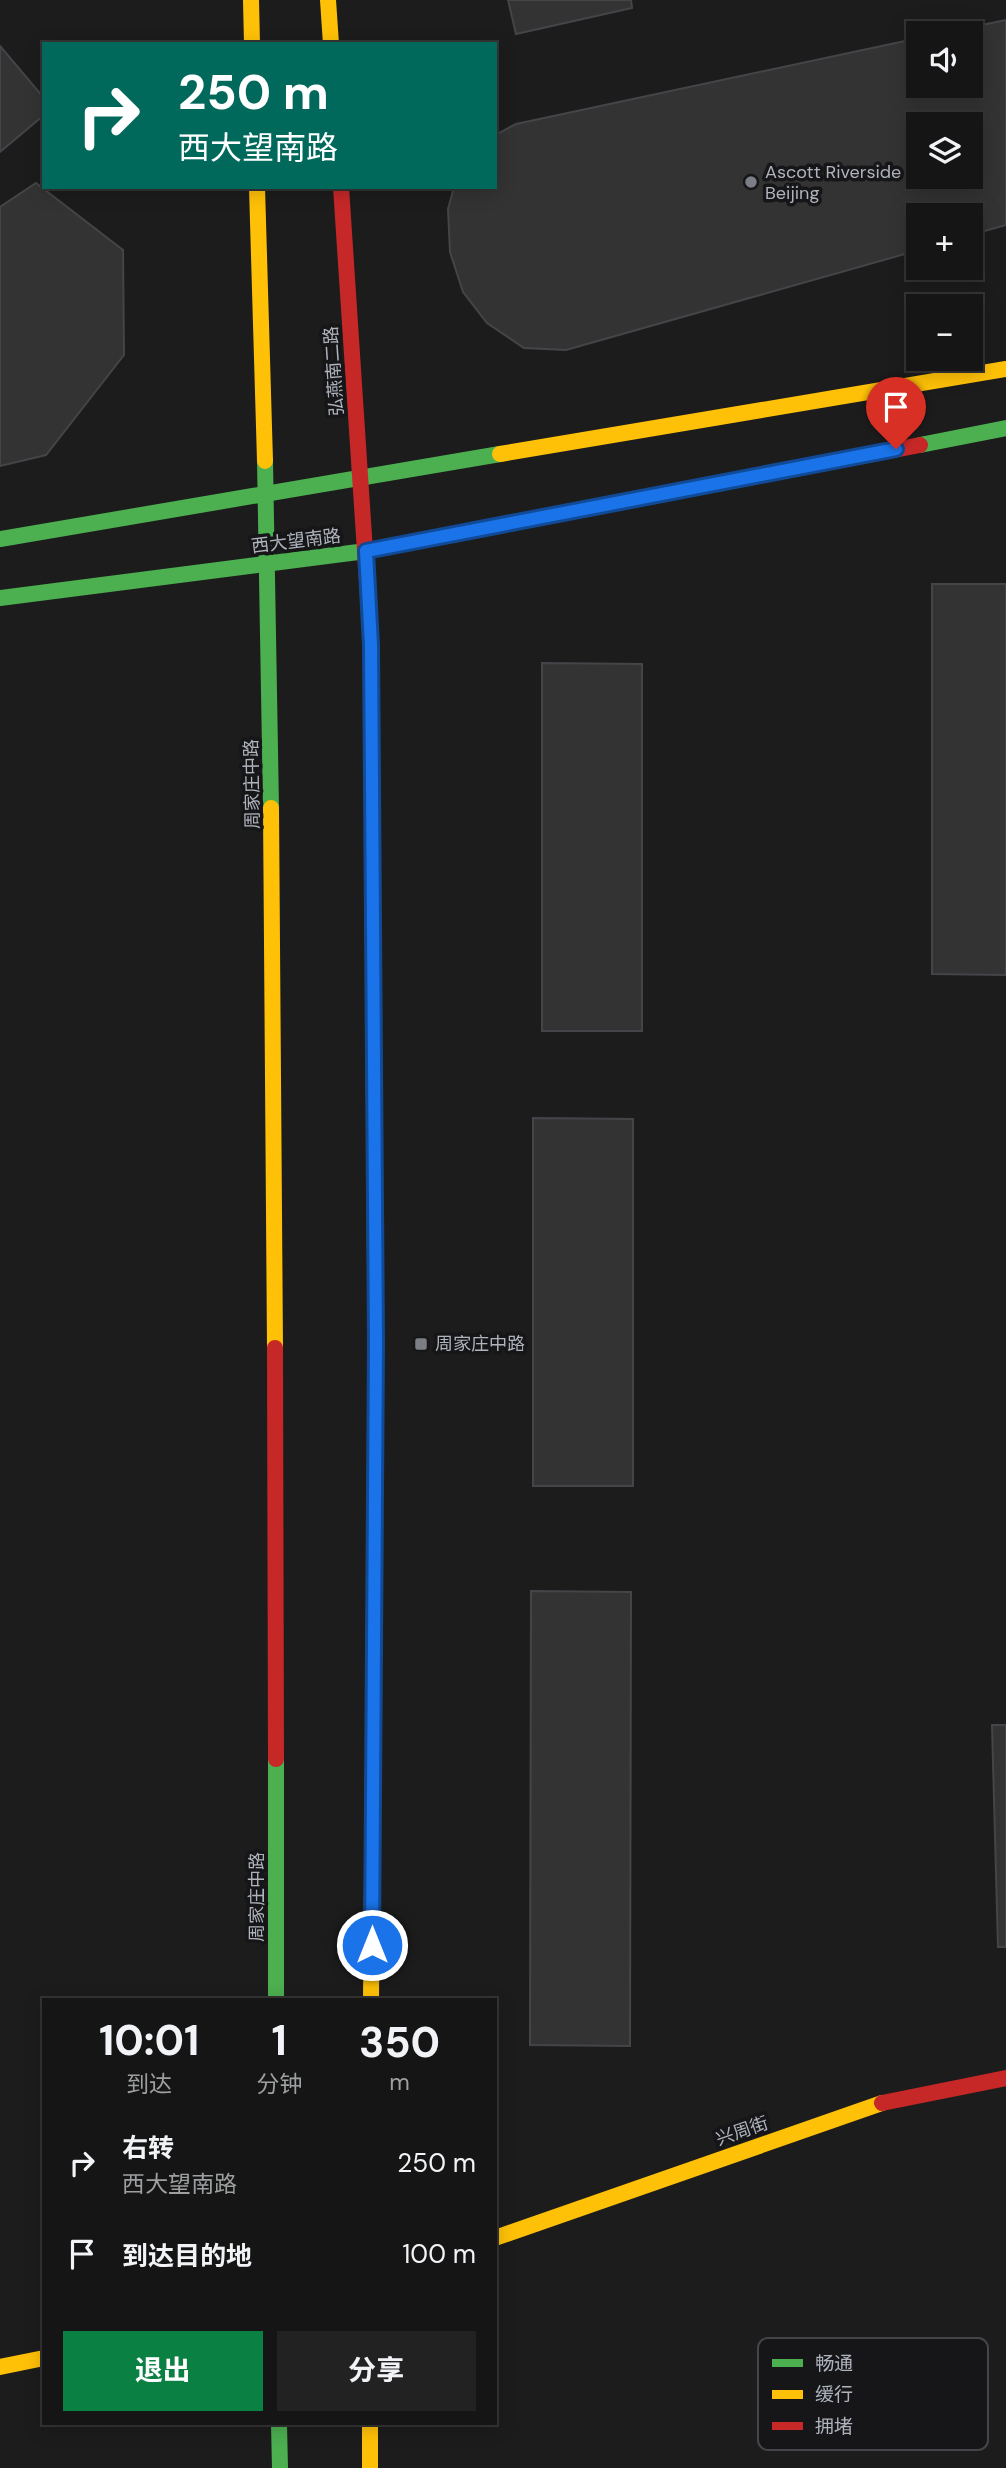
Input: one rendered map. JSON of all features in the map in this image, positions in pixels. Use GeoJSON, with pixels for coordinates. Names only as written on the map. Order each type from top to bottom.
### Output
{"type":"FeatureCollection","features":[{"type":"Feature","properties":{"kind":"main road"},"geometry":{"type":"LineString","coordinates":[[251,0],[253,42]]}},
{"type":"Feature","properties":{"kind":"main road"},"geometry":{"type":"LineString","coordinates":[[328,0],[331,42]]}},
{"type":"Feature","properties":{"kind":"main road"},"geometry":{"type":"LineString","coordinates":[[257,189],[266,492]]}},
{"type":"Feature","properties":{"kind":"main road","name":"弘燕南二路"},"geometry":{"type":"LineString","coordinates":[[341,189],[366,551]]}},
{"type":"Feature","properties":{"kind":"main road"},"geometry":{"type":"LineString","coordinates":[[0,538],[1006,369]]}},
{"type":"Feature","properties":{"kind":"main road","name":"西大望南路"},"geometry":{"type":"LineString","coordinates":[[0,598],[366,551],[1006,428]]}},
{"type":"Feature","properties":{"kind":"main road","name":"周家庄中路"},"geometry":{"type":"LineString","coordinates":[[266,492],[275,1266],[276,1998]]}},
{"type":"Feature","properties":{"kind":"main road"},"geometry":{"type":"LineString","coordinates":[[366,551],[371,645],[376,1343],[371,1998]]}},
{"type":"Feature","properties":{"kind":"main road","name":"兴周街"},"geometry":{"type":"LineString","coordinates":[[497,2237],[880,2103],[1006,2077]]}},
{"type":"Feature","properties":{"kind":"main road"},"geometry":{"type":"LineString","coordinates":[[0,2367],[42,2358]]}},
{"type":"Feature","properties":{"kind":"main road"},"geometry":{"type":"LineString","coordinates":[[279,2425],[280,2468]]}},
{"type":"Feature","properties":{"kind":"main road"},"geometry":{"type":"LineString","coordinates":[[370,2425],[370,2468]]}},
{"type":"Feature","properties":{"kind":"building"},"geometry":{"type":"Polygon","coordinates":[[[508,0],[631,0],[632,8],[516,34],[508,0]]]}},
{"type":"Feature","properties":{"kind":"building","name":"Ascott Riverside Beijing"},"geometry":{"type":"Polygon","coordinates":[[[1006,20],[1006,225],[983,232],[983,203],[906,203],[906,254],[566,350],[524,348],[487,323],[463,292],[450,252],[448,209],[453,189],[497,189],[497,134],[516,124],[906,41],[906,98],[983,98],[983,25],[1006,20]]]}},
{"type":"Feature","properties":{"kind":"building"},"geometry":{"type":"Polygon","coordinates":[[[0,46],[42,96],[42,117],[0,152],[0,46]]]}},
{"type":"Feature","properties":{"kind":"building"},"geometry":{"type":"Polygon","coordinates":[[[36,183],[123,250],[124,355],[46,455],[0,466],[0,207],[36,183]]]}},
{"type":"Feature","properties":{"kind":"building"},"geometry":{"type":"Polygon","coordinates":[[[932,584],[1006,584],[1006,975],[932,974],[932,584]]]}},
{"type":"Feature","properties":{"kind":"building"},"geometry":{"type":"Polygon","coordinates":[[[542,663],[642,664],[642,1031],[542,1031],[542,663]]]}},
{"type":"Feature","properties":{"kind":"building"},"geometry":{"type":"Polygon","coordinates":[[[533,1118],[633,1119],[633,1486],[533,1486],[533,1118]]]}},
{"type":"Feature","properties":{"kind":"building"},"geometry":{"type":"Polygon","coordinates":[[[531,1591],[631,1592],[630,2046],[530,2045],[531,1591]]]}},
{"type":"Feature","properties":{"kind":"building"},"geometry":{"type":"Polygon","coordinates":[[[992,1725],[1006,1725],[1006,1947],[998,1947],[992,1725]]]}},
{"type":"Feature","properties":{"kind":"traffic: fast"},"geometry":{"type":"LineString","coordinates":[[920,445],[1006,428]]}},
{"type":"Feature","properties":{"kind":"traffic: fast"},"geometry":{"type":"LineString","coordinates":[[0,539],[500,454]]}},
{"type":"Feature","properties":{"kind":"traffic: fast"},"geometry":{"type":"LineString","coordinates":[[265,461],[271,808]]}},
{"type":"Feature","properties":{"kind":"traffic: fast"},"geometry":{"type":"LineString","coordinates":[[0,598],[366,551],[700,487]]}},
{"type":"Feature","properties":{"kind":"traffic: fast"},"geometry":{"type":"LineString","coordinates":[[368,597],[371,645],[375,1266]]}},
{"type":"Feature","properties":{"kind":"traffic: fast"},"geometry":{"type":"LineString","coordinates":[[276,1759],[276,1998]]}},
{"type":"Feature","properties":{"kind":"traffic: fast"},"geometry":{"type":"LineString","coordinates":[[279,2425],[280,2468]]}},
{"type":"Feature","properties":{"kind":"traffic: slow"},"geometry":{"type":"LineString","coordinates":[[251,0],[252,42]]}},
{"type":"Feature","properties":{"kind":"traffic: slow"},"geometry":{"type":"LineString","coordinates":[[328,0],[331,42]]}},
{"type":"Feature","properties":{"kind":"traffic: slow"},"geometry":{"type":"LineString","coordinates":[[257,189],[265,461]]}},
{"type":"Feature","properties":{"kind":"traffic: slow"},"geometry":{"type":"LineString","coordinates":[[500,454],[1006,369]]}},
{"type":"Feature","properties":{"kind":"traffic: slow"},"geometry":{"type":"LineString","coordinates":[[271,808],[275,1348]]}},
{"type":"Feature","properties":{"kind":"traffic: slow"},"geometry":{"type":"LineString","coordinates":[[371,1998],[375,1538]]}},
{"type":"Feature","properties":{"kind":"traffic: slow"},"geometry":{"type":"LineString","coordinates":[[497,2237],[882,2103]]}},
{"type":"Feature","properties":{"kind":"traffic: slow"},"geometry":{"type":"LineString","coordinates":[[0,2367],[42,2358]]}},
{"type":"Feature","properties":{"kind":"traffic: slow"},"geometry":{"type":"LineString","coordinates":[[370,2425],[370,2468]]}},
{"type":"Feature","properties":{"kind":"traffic: jam"},"geometry":{"type":"LineString","coordinates":[[341,189],[368,597]]}},
{"type":"Feature","properties":{"kind":"traffic: jam"},"geometry":{"type":"LineString","coordinates":[[700,487],[920,445]]}},
{"type":"Feature","properties":{"kind":"traffic: jam"},"geometry":{"type":"LineString","coordinates":[[375,1266],[375,1538]]}},
{"type":"Feature","properties":{"kind":"traffic: jam"},"geometry":{"type":"LineString","coordinates":[[275,1348],[276,1759]]}},
{"type":"Feature","properties":{"kind":"traffic: jam"},"geometry":{"type":"LineString","coordinates":[[882,2103],[1006,2078]]}},
{"type":"Feature","properties":{"kind":"place","name":"Ascott Riverside Beijing"},"geometry":{"type":"Point","coordinates":[751,182]}},
{"type":"Feature","properties":{"kind":"place","name":"周家庄中路"},"geometry":{"type":"Point","coordinates":[421,1344]}},
{"type":"Feature","properties":{"kind":"route"},"geometry":{"type":"LineString","coordinates":[[372,1945],[376,1343],[371,645],[366,551],[896,449]]}}]}
